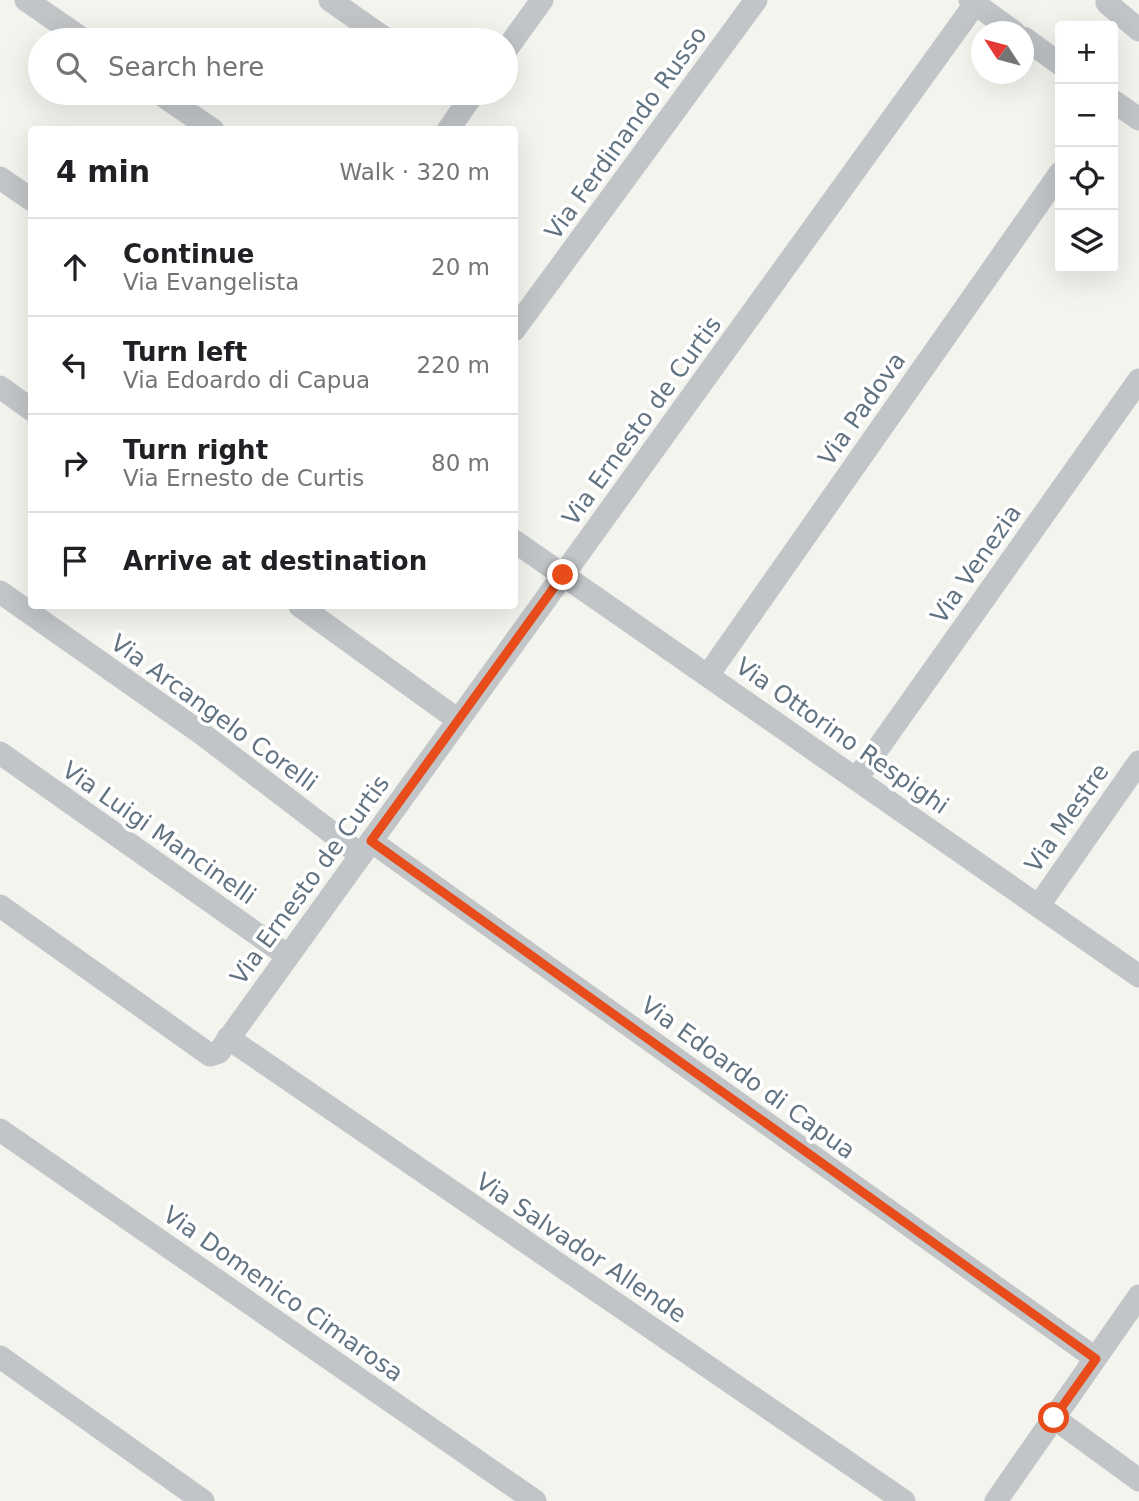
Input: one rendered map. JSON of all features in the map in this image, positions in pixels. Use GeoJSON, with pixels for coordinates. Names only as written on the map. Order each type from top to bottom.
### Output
{"type":"FeatureCollection","features":[{"type":"Feature","properties":{"kind":"street"},"geometry":{"type":"LineString","coordinates":[[26,0],[67,28]]}},
{"type":"Feature","properties":{"kind":"street"},"geometry":{"type":"LineString","coordinates":[[330,0],[370,28]]}},
{"type":"Feature","properties":{"kind":"street"},"geometry":{"type":"LineString","coordinates":[[518,33],[542,0]]}},
{"type":"Feature","properties":{"kind":"street","name":"Via Ferdinando Russo"},"geometry":{"type":"LineString","coordinates":[[518,325],[756,0]]}},
{"type":"Feature","properties":{"kind":"street"},"geometry":{"type":"LineString","coordinates":[[1109,0],[1107,3],[1139,30]]}},
{"type":"Feature","properties":{"kind":"street"},"geometry":{"type":"LineString","coordinates":[[973,2],[999,21]]}},
{"type":"Feature","properties":{"kind":"street","name":"Via Ernesto de Curtis"},"geometry":{"type":"LineString","coordinates":[[228,1038],[973,2]]}},
{"type":"Feature","properties":{"kind":"street"},"geometry":{"type":"LineString","coordinates":[[1034,45],[1055,60]]}},
{"type":"Feature","properties":{"kind":"street"},"geometry":{"type":"LineString","coordinates":[[1118,104],[1139,119]]}},
{"type":"Feature","properties":{"kind":"street"},"geometry":{"type":"LineString","coordinates":[[177,105],[207,126]]}},
{"type":"Feature","properties":{"kind":"street"},"geometry":{"type":"LineString","coordinates":[[450,126],[462,105]]}},
{"type":"Feature","properties":{"kind":"street"},"geometry":{"type":"LineString","coordinates":[[0,178],[28,197]]}},
{"type":"Feature","properties":{"kind":"street","name":"Via Padova"},"geometry":{"type":"LineString","coordinates":[[708,675],[1055,180]]}},
{"type":"Feature","properties":{"kind":"street","name":"Via Venezia"},"geometry":{"type":"LineString","coordinates":[[857,778],[1139,380]]}},
{"type":"Feature","properties":{"kind":"street"},"geometry":{"type":"LineString","coordinates":[[0,387],[28,407]]}},
{"type":"Feature","properties":{"kind":"street","name":"Via Ottorino Respighi"},"geometry":{"type":"LineString","coordinates":[[518,544],[1139,976]]}},
{"type":"Feature","properties":{"kind":"street","name":"Via Arcangelo Corelli"},"geometry":{"type":"LineString","coordinates":[[0,592],[366,848]]}},
{"type":"Feature","properties":{"kind":"street"},"geometry":{"type":"LineString","coordinates":[[304,609],[458,720]]}},
{"type":"Feature","properties":{"kind":"street","name":"Via Luigi Mancinelli"},"geometry":{"type":"LineString","coordinates":[[0,753],[288,956]]}},
{"type":"Feature","properties":{"kind":"street","name":"Via Mestre"},"geometry":{"type":"LineString","coordinates":[[1038,905],[1139,762]]}},
{"type":"Feature","properties":{"kind":"street","name":"Via Edoardo di Capua"},"geometry":{"type":"LineString","coordinates":[[366,848],[1096,1359]]}},
{"type":"Feature","properties":{"kind":"street"},"geometry":{"type":"LineString","coordinates":[[0,906],[211,1055],[219,1052],[228,1038]]}},
{"type":"Feature","properties":{"kind":"street","name":"Via Salvador Allende"},"geometry":{"type":"LineString","coordinates":[[228,1038],[904,1501]]}},
{"type":"Feature","properties":{"kind":"street","name":"Via Domenico Cimarosa"},"geometry":{"type":"LineString","coordinates":[[0,1130],[535,1501]]}},
{"type":"Feature","properties":{"kind":"street"},"geometry":{"type":"LineString","coordinates":[[996,1501],[1139,1296]]}},
{"type":"Feature","properties":{"kind":"street"},"geometry":{"type":"LineString","coordinates":[[0,1357],[204,1501]]}},
{"type":"Feature","properties":{"kind":"street"},"geometry":{"type":"LineString","coordinates":[[1054,1418],[1139,1480]]}},
{"type":"Feature","properties":{"kind":"route"},"geometry":{"type":"LineString","coordinates":[[563,575],[371,841],[1096,1359],[1054,1418]]}}]}
